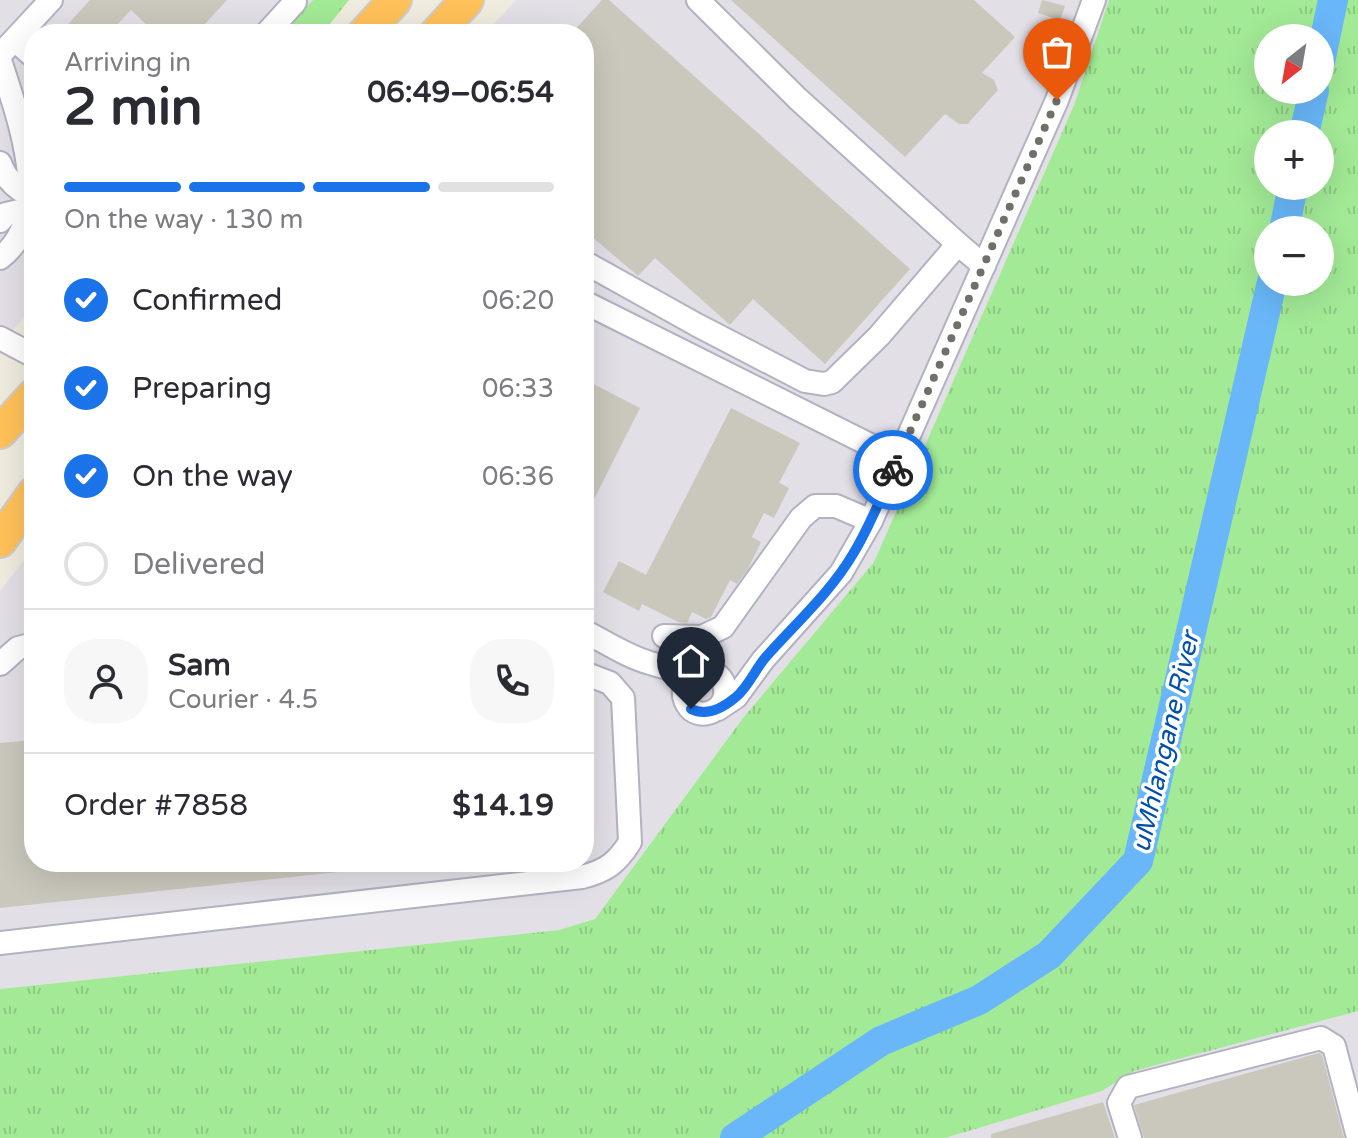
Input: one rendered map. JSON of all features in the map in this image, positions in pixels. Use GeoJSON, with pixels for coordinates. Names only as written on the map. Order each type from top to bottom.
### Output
{"type":"FeatureCollection","features":[{"type":"Feature","properties":{"kind":"highway"},"geometry":{"type":"LineString","coordinates":[[373,24],[395,0]]}},
{"type":"Feature","properties":{"kind":"highway"},"geometry":{"type":"LineString","coordinates":[[445,24],[467,0]]}},
{"type":"Feature","properties":{"kind":"highway"},"geometry":{"type":"LineString","coordinates":[[0,432],[24,406]]}},
{"type":"Feature","properties":{"kind":"highway"},"geometry":{"type":"LineString","coordinates":[[0,518],[24,491]]}},
{"type":"Feature","properties":{"kind":"highway"},"geometry":{"type":"LineString","coordinates":[[0,541],[24,507]]}},
{"type":"Feature","properties":{"kind":"lane"},"geometry":{"type":"LineString","coordinates":[[30,24],[51,0]]}},
{"type":"Feature","properties":{"kind":"lane"},"geometry":{"type":"LineString","coordinates":[[275,24],[295,2],[293,0]]}},
{"type":"Feature","properties":{"kind":"lane"},"geometry":{"type":"LineString","coordinates":[[698,0],[798,99],[984,266]]}},
{"type":"Feature","properties":{"kind":"lane"},"geometry":{"type":"LineString","coordinates":[[647,662],[684,697],[691,709],[705,713],[718,709],[736,697],[763,660],[841,573],[871,521],[1057,100],[1088,3]]}},
{"type":"Feature","properties":{"kind":"lane"},"geometry":{"type":"LineString","coordinates":[[24,31],[5,52],[24,143]]}},
{"type":"Feature","properties":{"kind":"lane"},"geometry":{"type":"LineString","coordinates":[[2,174],[24,194]]}},
{"type":"Feature","properties":{"kind":"lane"},"geometry":{"type":"LineString","coordinates":[[0,221],[24,204]]}},
{"type":"Feature","properties":{"kind":"lane"},"geometry":{"type":"LineString","coordinates":[[0,258],[22,234],[24,226]]}},
{"type":"Feature","properties":{"kind":"lane"},"geometry":{"type":"LineString","coordinates":[[594,268],[805,381],[824,384],[832,382],[879,336],[958,244]]}},
{"type":"Feature","properties":{"kind":"lane"},"geometry":{"type":"LineString","coordinates":[[594,307],[898,459]]}},
{"type":"Feature","properties":{"kind":"lane"},"geometry":{"type":"LineString","coordinates":[[4,340],[24,351]]}},
{"type":"Feature","properties":{"kind":"lane"},"geometry":{"type":"LineString","coordinates":[[664,636],[702,637],[723,627],[801,518],[815,506],[836,506],[871,521]]}},
{"type":"Feature","properties":{"kind":"lane"},"geometry":{"type":"LineString","coordinates":[[594,636],[647,662],[704,673],[724,683],[725,697],[718,709]]}},
{"type":"Feature","properties":{"kind":"lane"},"geometry":{"type":"LineString","coordinates":[[0,664],[24,646]]}},
{"type":"Feature","properties":{"kind":"lane"},"geometry":{"type":"LineString","coordinates":[[684,697],[685,683],[704,673],[745,669],[763,660]]}},
{"type":"Feature","properties":{"kind":"lane"},"geometry":{"type":"LineString","coordinates":[[0,943],[582,877],[603,872],[622,855],[630,842],[623,698],[610,683],[594,677]]}},
{"type":"Feature","properties":{"kind":"lane"},"geometry":{"type":"LineString","coordinates":[[1130,1138],[1119,1103],[1128,1087],[1321,1038],[1334,1046],[1358,1137]]}},
{"type":"Feature","properties":{"kind":"shaded area"},"geometry":{"type":"Polygon","coordinates":[[[0,0],[313,0],[291,24],[24,24],[24,318],[0,344],[0,0]]]}},
{"type":"Feature","properties":{"kind":"shaded area"},"geometry":{"type":"Polygon","coordinates":[[[516,0],[1109,0],[1074,105],[874,562],[743,718],[595,919],[559,930],[0,989],[0,591],[24,561],[24,872],[594,872],[594,24],[494,24],[516,0]]]}},
{"type":"Feature","properties":{"kind":"shaded area"},"geometry":{"type":"Polygon","coordinates":[[[1358,1010],[1358,1138],[945,1138],[1102,1091],[1134,1071],[1358,1010]]]}},
{"type":"Feature","properties":{"kind":"green space"},"geometry":{"type":"Polygon","coordinates":[[[313,0],[349,0],[330,24],[291,24],[313,0]]]}},
{"type":"Feature","properties":{"kind":"green space"},"geometry":{"type":"Polygon","coordinates":[[[1109,0],[1358,0],[1358,1011],[1134,1071],[1102,1091],[945,1138],[0,1138],[0,989],[559,930],[595,919],[743,718],[874,562],[1074,105],[1109,0]]]}},
{"type":"Feature","properties":{"kind":"building"},"geometry":{"type":"Polygon","coordinates":[[[90,0],[227,0],[205,24],[146,24],[131,10],[118,24],[68,24],[90,0]]]}},
{"type":"Feature","properties":{"kind":"building"},"geometry":{"type":"Polygon","coordinates":[[[602,0],[609,0],[910,269],[825,364],[753,299],[730,325],[655,258],[638,276],[594,239],[594,24],[580,24],[602,0]]]}},
{"type":"Feature","properties":{"kind":"building"},"geometry":{"type":"Polygon","coordinates":[[[731,0],[974,0],[1015,37],[982,73],[994,80],[998,90],[968,124],[959,124],[945,114],[905,157],[731,0]]]}},
{"type":"Feature","properties":{"kind":"building"},"geometry":{"type":"Polygon","coordinates":[[[1042,0],[1065,6],[1060,20],[1038,13],[1042,0]]]}},
{"type":"Feature","properties":{"kind":"building"},"geometry":{"type":"Polygon","coordinates":[[[594,384],[640,408],[594,499],[594,384]]]}},
{"type":"Feature","properties":{"kind":"building"},"geometry":{"type":"Polygon","coordinates":[[[731,408],[800,443],[779,483],[789,488],[774,518],[764,513],[752,537],[761,542],[748,569],[737,584],[730,580],[711,617],[706,619],[692,612],[687,623],[678,622],[642,604],[639,611],[603,592],[619,561],[646,575],[731,408]]]}},
{"type":"Feature","properties":{"kind":"building"},"geometry":{"type":"Polygon","coordinates":[[[24,741],[24,872],[339,872],[0,908],[0,743],[24,741]]]}},
{"type":"Feature","properties":{"kind":"building"},"geometry":{"type":"Polygon","coordinates":[[[1319,1053],[1344,1138],[1144,1138],[1134,1105],[1319,1053]]]}},
{"type":"Feature","properties":{"kind":"building"},"geometry":{"type":"Polygon","coordinates":[[[1103,1102],[1115,1138],[991,1138],[991,1134],[1103,1102]]]}},
{"type":"Feature","properties":{"kind":"waterway","name":"uMhlangane River"},"geometry":{"type":"LineString","coordinates":[[1328,24],[1333,0]]}},
{"type":"Feature","properties":{"kind":"waterway","name":"uMhlangane River"},"geometry":{"type":"LineString","coordinates":[[1307,120],[1311,104]]}},
{"type":"Feature","properties":{"kind":"waterway","name":"uMhlangane River"},"geometry":{"type":"LineString","coordinates":[[1287,216],[1290,200]]}},
{"type":"Feature","properties":{"kind":"waterway","name":"uMhlangane River"},"geometry":{"type":"LineString","coordinates":[[735,1138],[881,1041],[979,1000],[1049,955],[1138,861],[1269,296]]}},
{"type":"Feature","properties":{"kind":"way so far"},"geometry":{"type":"LineString","coordinates":[[893,470],[1057,100]]}},
{"type":"Feature","properties":{"kind":"route"},"geometry":{"type":"LineString","coordinates":[[691,709],[711,712],[736,697],[744,688],[763,660],[841,573],[871,521],[893,470]]}}]}
